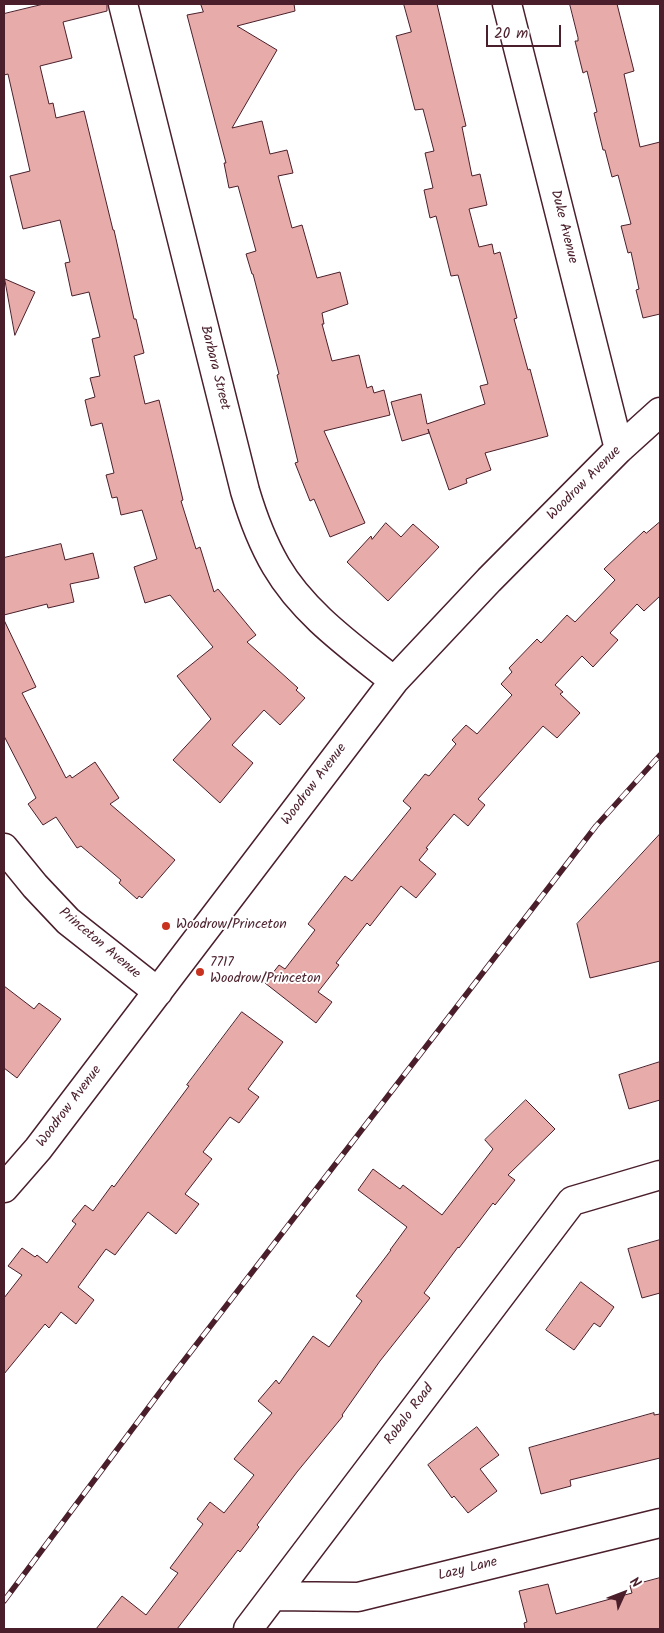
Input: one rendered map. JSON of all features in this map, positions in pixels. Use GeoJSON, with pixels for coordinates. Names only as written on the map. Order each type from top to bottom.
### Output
{"type":"FeatureCollection","features":[{"type":"Feature","properties":{"kind":"street","name":"Barbara Street"},"geometry":{"type":"LineString","coordinates":[[123,4],[245,492],[257,530],[276,567],[300,599],[327,627],[394,681]]}},
{"type":"Feature","properties":{"kind":"street","name":"Duke Avenue"},"geometry":{"type":"LineString","coordinates":[[507,4],[619,450]]}},
{"type":"Feature","properties":{"kind":"street","name":"Woodrow Avenue"},"geometry":{"type":"LineString","coordinates":[[4,1188],[38,1149],[394,681],[489,580],[619,450],[660,412]]}},
{"type":"Feature","properties":{"kind":"street","name":"Princeton Avenue"},"geometry":{"type":"LineString","coordinates":[[4,848],[35,886],[68,921],[158,992]]}},
{"type":"Feature","properties":{"kind":"street","name":"Robalo Road"},"geometry":{"type":"LineString","coordinates":[[248,1629],[572,1200],[660,1175]]}},
{"type":"Feature","properties":{"kind":"street","name":"Lazy Lane"},"geometry":{"type":"LineString","coordinates":[[273,1596],[358,1597],[660,1523]]}},
{"type":"Feature","properties":{"kind":"building"},"geometry":{"type":"Polygon","coordinates":[[[44,4],[107,4],[107,11],[63,22],[72,58],[40,66],[49,104],[53,103],[56,118],[84,111],[134,319],[136,319],[144,353],[134,356],[145,404],[159,400],[183,500],[181,501],[196,549],[200,547],[214,592],[218,589],[256,635],[247,642],[298,688],[296,690],[305,698],[280,725],[264,710],[232,745],[253,763],[220,803],[173,760],[211,719],[177,676],[213,647],[170,595],[145,603],[134,567],[157,559],[142,510],[121,515],[117,497],[112,498],[106,475],[114,473],[102,423],[91,426],[85,400],[95,397],[90,378],[100,376],[92,339],[100,337],[89,292],[72,296],[65,263],[70,262],[60,220],[23,229],[10,176],[30,171],[8,74],[4,75],[4,14],[44,4]]]}},
{"type":"Feature","properties":{"kind":"building"},"geometry":{"type":"Polygon","coordinates":[[[201,4],[294,4],[295,11],[237,26],[277,50],[232,128],[262,121],[270,154],[287,150],[293,173],[278,176],[292,228],[302,225],[317,278],[340,272],[348,304],[322,313],[324,324],[322,324],[332,361],[359,355],[367,388],[372,386],[374,393],[384,390],[390,415],[324,431],[365,523],[330,537],[314,499],[310,501],[295,463],[298,462],[277,375],[279,374],[246,254],[256,251],[238,186],[229,188],[224,163],[226,163],[187,15],[203,12],[201,4]]]}},
{"type":"Feature","properties":{"kind":"building"},"geometry":{"type":"Polygon","coordinates":[[[404,4],[437,4],[466,126],[462,127],[472,176],[480,174],[487,205],[469,209],[479,247],[492,244],[494,254],[500,252],[517,318],[514,319],[548,436],[485,453],[491,470],[466,479],[467,483],[449,490],[428,429],[429,433],[402,441],[391,402],[421,394],[427,424],[485,404],[480,386],[488,384],[458,275],[451,276],[436,216],[430,218],[424,190],[433,188],[425,153],[434,151],[423,109],[415,110],[396,36],[411,32],[404,4]]]}},
{"type":"Feature","properties":{"kind":"building"},"geometry":{"type":"Polygon","coordinates":[[[570,4],[617,4],[634,71],[624,74],[640,147],[660,142],[660,314],[643,318],[636,290],[639,289],[631,252],[628,253],[621,226],[631,224],[618,175],[612,177],[605,150],[603,150],[594,113],[597,112],[587,71],[583,73],[575,41],[578,41],[578,38],[570,4]]]}},
{"type":"Feature","properties":{"kind":"building"},"geometry":{"type":"Polygon","coordinates":[[[5,279],[35,292],[15,335],[5,279]]]}},
{"type":"Feature","properties":{"kind":"building"},"geometry":{"type":"Polygon","coordinates":[[[660,522],[660,596],[644,611],[637,604],[610,633],[618,640],[593,667],[582,656],[555,685],[563,692],[560,694],[580,713],[557,738],[543,726],[478,799],[485,805],[468,826],[454,814],[426,848],[428,849],[419,860],[436,874],[416,898],[401,886],[370,926],[367,923],[336,963],[339,965],[318,992],[332,1002],[316,1023],[265,983],[279,965],[285,969],[315,930],[308,924],[345,876],[352,881],[411,808],[403,801],[425,774],[429,776],[456,744],[452,740],[466,725],[477,734],[512,695],[501,684],[512,672],[509,668],[537,639],[541,643],[567,615],[575,622],[615,580],[604,569],[644,531],[646,533],[660,522]]]}},
{"type":"Feature","properties":{"kind":"building"},"geometry":{"type":"Polygon","coordinates":[[[386,523],[401,537],[413,524],[439,547],[388,601],[347,562],[386,523]]]}},
{"type":"Feature","properties":{"kind":"building"},"geometry":{"type":"Polygon","coordinates":[[[61,544],[65,560],[93,553],[99,578],[70,584],[74,602],[48,608],[47,604],[4,615],[4,558],[61,544]]]}},
{"type":"Feature","properties":{"kind":"building"},"geometry":{"type":"Polygon","coordinates":[[[4,620],[36,687],[22,693],[66,778],[70,775],[72,778],[95,762],[119,798],[110,804],[175,860],[142,898],[139,896],[137,899],[119,883],[121,880],[81,846],[77,848],[56,817],[43,825],[28,804],[36,798],[4,736],[4,620]]]}},
{"type":"Feature","properties":{"kind":"building"},"geometry":{"type":"Polygon","coordinates":[[[660,834],[660,961],[590,978],[577,924],[660,834]]]}},
{"type":"Feature","properties":{"kind":"building"},"geometry":{"type":"Polygon","coordinates":[[[4,986],[34,1009],[39,1003],[61,1019],[17,1078],[4,1068],[4,986]]]}},
{"type":"Feature","properties":{"kind":"building"},"geometry":{"type":"Polygon","coordinates":[[[242,1012],[283,1042],[248,1089],[259,1097],[239,1123],[230,1117],[203,1152],[212,1159],[185,1194],[199,1204],[176,1234],[148,1212],[115,1255],[106,1249],[78,1287],[94,1300],[76,1324],[61,1312],[49,1328],[45,1324],[4,1374],[4,1298],[22,1275],[8,1266],[22,1248],[35,1257],[37,1255],[47,1263],[76,1224],[72,1221],[85,1205],[93,1211],[112,1185],[114,1187],[242,1012]]]}},
{"type":"Feature","properties":{"kind":"building"},"geometry":{"type":"Polygon","coordinates":[[[660,1062],[660,1100],[629,1109],[619,1075],[660,1062]]]}},
{"type":"Feature","properties":{"kind":"building"},"geometry":{"type":"Polygon","coordinates":[[[526,1100],[555,1129],[508,1175],[515,1180],[495,1205],[493,1203],[458,1247],[424,1293],[430,1298],[380,1361],[343,1416],[257,1525],[259,1527],[240,1552],[238,1550],[177,1629],[96,1629],[122,1596],[146,1615],[178,1573],[170,1568],[203,1524],[197,1519],[210,1502],[224,1513],[254,1475],[234,1459],[272,1413],[258,1401],[276,1380],[279,1384],[313,1336],[329,1347],[362,1301],[356,1296],[407,1227],[358,1190],[373,1169],[400,1189],[403,1185],[442,1215],[493,1149],[485,1140],[526,1100]]]}},
{"type":"Feature","properties":{"kind":"building"},"geometry":{"type":"Polygon","coordinates":[[[660,1240],[660,1293],[642,1298],[628,1249],[660,1240]]]}},
{"type":"Feature","properties":{"kind":"building"},"geometry":{"type":"Polygon","coordinates":[[[581,1282],[614,1307],[600,1327],[594,1323],[574,1350],[546,1330],[581,1282]]]}},
{"type":"Feature","properties":{"kind":"building"},"geometry":{"type":"Polygon","coordinates":[[[654,1413],[654,1415],[660,1414],[660,1458],[570,1480],[571,1486],[541,1494],[529,1448],[654,1413]]]}},
{"type":"Feature","properties":{"kind":"building"},"geometry":{"type":"Polygon","coordinates":[[[477,1427],[499,1455],[480,1469],[497,1491],[468,1513],[454,1496],[452,1498],[428,1465],[477,1427]]]}},
{"type":"Feature","properties":{"kind":"building"},"geometry":{"type":"Polygon","coordinates":[[[660,1578],[660,1629],[525,1629],[524,1623],[527,1622],[519,1591],[548,1584],[556,1614],[632,1593],[630,1586],[660,1578]]]}},
{"type":"Feature","properties":{"kind":"railway"},"geometry":{"type":"LineString","coordinates":[[4,1601],[169,1380],[596,826],[660,755]]}},
{"type":"Feature","properties":{"kind":"place","name":"Woodrow/Princeton"},"geometry":{"type":"Point","coordinates":[166,926]}},
{"type":"Feature","properties":{"kind":"place","name":"7717 Woodrow/Princeton"},"geometry":{"type":"Point","coordinates":[200,972]}}]}
